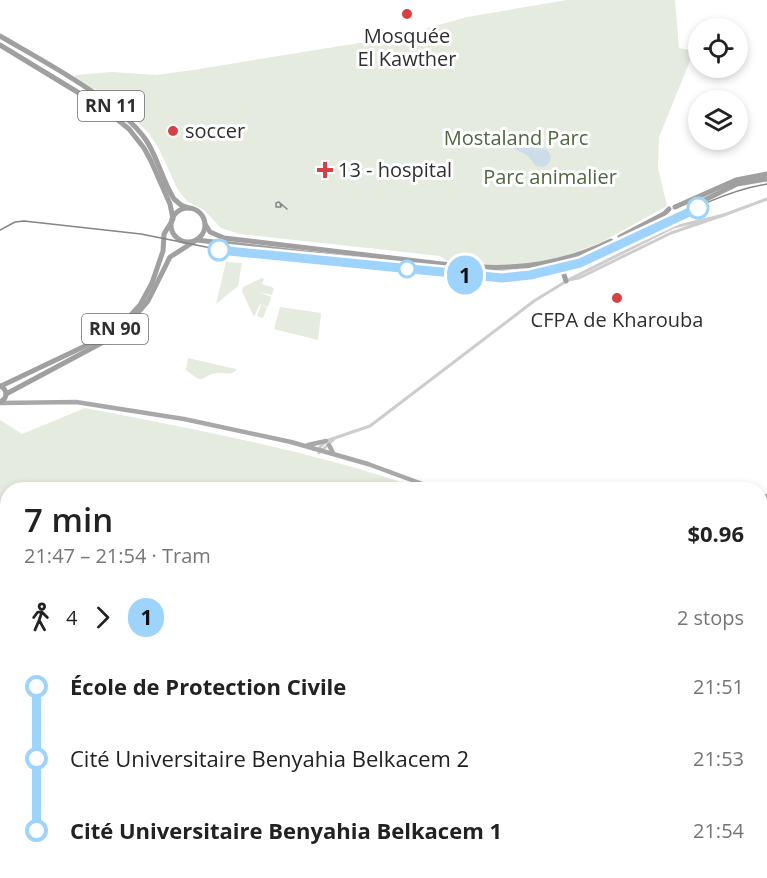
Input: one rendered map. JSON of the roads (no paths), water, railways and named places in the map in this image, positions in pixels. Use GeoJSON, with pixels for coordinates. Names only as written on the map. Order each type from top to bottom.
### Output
{"type":"FeatureCollection","features":[{"type":"Feature","properties":{"kind":"highway","name":"RN 11"},"geometry":{"type":"LineString","coordinates":[[0,36],[57,69],[121,114],[147,142],[174,198],[181,206],[189,208]]}},
{"type":"Feature","properties":{"kind":"highway","name":"RN 11"},"geometry":{"type":"LineString","coordinates":[[0,45],[102,107],[129,129],[151,161],[170,204],[173,220]]}},
{"type":"Feature","properties":{"kind":"highway"},"geometry":{"type":"LineString","coordinates":[[767,174],[736,180],[672,208],[619,237],[575,257],[532,266],[485,269],[224,238],[210,232],[198,212],[189,208],[179,211],[172,226],[175,236],[184,242],[196,240],[485,273],[513,273],[561,265],[592,255],[737,184],[767,179]]}},
{"type":"Feature","properties":{"kind":"highway"},"geometry":{"type":"LineString","coordinates":[[672,208],[678,210],[675,215]]}},
{"type":"Feature","properties":{"kind":"highway","name":"RN 90"},"geometry":{"type":"LineString","coordinates":[[0,386],[102,338],[129,317],[140,305],[152,283],[164,252],[166,227],[173,220]]}},
{"type":"Feature","properties":{"kind":"highway"},"geometry":{"type":"LineString","coordinates":[[196,240],[203,233],[205,224]]}},
{"type":"Feature","properties":{"kind":"highway","name":"RN 90"},"geometry":{"type":"LineString","coordinates":[[6,395],[109,339],[126,326],[148,301],[170,257],[196,240]]}},
{"type":"Feature","properties":{"kind":"highway"},"geometry":{"type":"LineString","coordinates":[[561,265],[567,281]]}},
{"type":"Feature","properties":{"kind":"highway"},"geometry":{"type":"LineString","coordinates":[[0,386],[6,395],[0,403]]}},
{"type":"Feature","properties":{"kind":"main road"},"geometry":{"type":"LineString","coordinates":[[6,395],[11,401],[20,404]]}},
{"type":"Feature","properties":{"kind":"main road"},"geometry":{"type":"LineString","coordinates":[[0,403],[58,401],[112,406],[306,446],[374,466]]}},
{"type":"Feature","properties":{"kind":"main road"},"geometry":{"type":"LineString","coordinates":[[256,435],[374,466],[417,482]]}},
{"type":"Feature","properties":{"kind":"main road"},"geometry":{"type":"LineString","coordinates":[[306,446],[327,443],[336,455]]}},
{"type":"Feature","properties":{"kind":"street"},"geometry":{"type":"LineString","coordinates":[[320,451],[334,439],[369,426],[552,288],[674,227],[724,215],[767,198]]}},
{"type":"Feature","properties":{"kind":"water"},"geometry":{"type":"Polygon","coordinates":[[[520,136],[531,147],[548,151],[551,157],[549,163],[544,167],[536,166],[527,155],[513,148],[512,141],[520,136]]]}},
{"type":"Feature","properties":{"kind":"tram line"},"geometry":{"type":"LineString","coordinates":[[0,230],[15,222],[24,221],[141,234],[206,247],[502,276],[551,271],[580,263],[718,198],[767,184]]}},
{"type":"Feature","properties":{"kind":"tram line"},"geometry":{"type":"LineString","coordinates":[[280,203],[281,207],[276,207],[276,203],[279,202],[287,209]]}},
{"type":"Feature","properties":{"kind":"tram line","name":"1"},"geometry":{"type":"LineString","coordinates":[[219,250],[502,278],[530,275],[580,263],[698,208]]}},
{"type":"Feature","properties":{"kind":"place","name":"Mosquée El Kawther"},"geometry":{"type":"Point","coordinates":[407,14]}},
{"type":"Feature","properties":{"kind":"place","name":"soccer"},"geometry":{"type":"Point","coordinates":[173,131]}},
{"type":"Feature","properties":{"kind":"place","name":"13 - hospital"},"geometry":{"type":"Point","coordinates":[325,170]}},
{"type":"Feature","properties":{"kind":"place","name":"CFPA de Kharouba"},"geometry":{"type":"Point","coordinates":[617,298]}},
{"type":"Feature","properties":{"kind":"park label","name":"Mostaland Parc"},"geometry":{"type":"Point","coordinates":[516,138]}},
{"type":"Feature","properties":{"kind":"park label","name":"Parc animalier"},"geometry":{"type":"Point","coordinates":[550,177]}}]}
